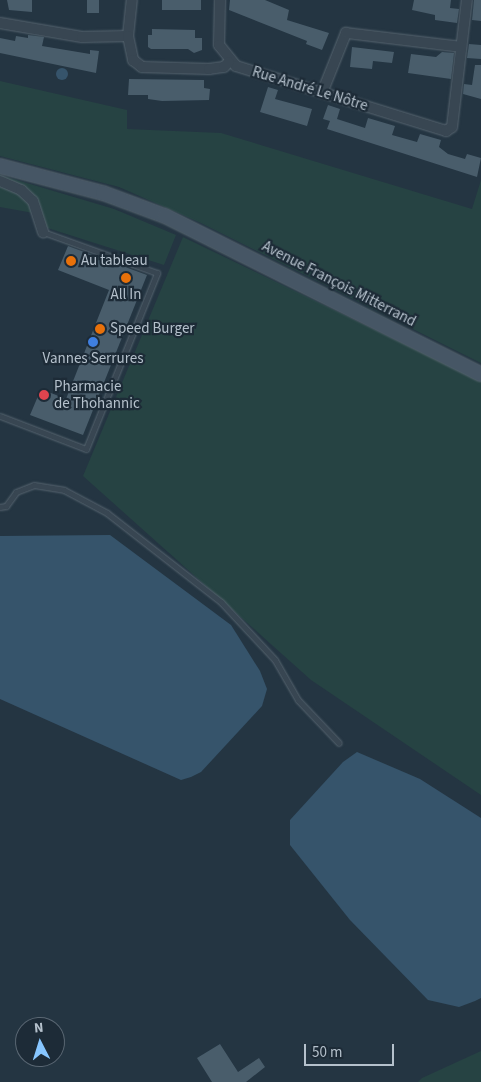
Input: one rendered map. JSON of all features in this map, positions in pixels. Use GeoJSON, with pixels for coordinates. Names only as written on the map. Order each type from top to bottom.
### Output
{"type":"FeatureCollection","features":[{"type":"Feature","properties":{"kind":"main road","name":"Avenue François Mitterrand"},"geometry":{"type":"LineString","coordinates":[[0,166],[103,193],[181,223],[481,374]]}},
{"type":"Feature","properties":{"kind":"street"},"geometry":{"type":"LineString","coordinates":[[132,0],[128,36],[133,60],[142,66],[209,69],[224,67],[229,62],[219,44],[220,0]]}},
{"type":"Feature","properties":{"kind":"street"},"geometry":{"type":"LineString","coordinates":[[322,93],[346,33],[462,47],[467,0]]}},
{"type":"Feature","properties":{"kind":"street"},"geometry":{"type":"LineString","coordinates":[[0,23],[82,37],[128,36]]}},
{"type":"Feature","properties":{"kind":"street","name":"Rue André Le Nôtre"},"geometry":{"type":"LineString","coordinates":[[229,62],[446,131],[452,127],[462,47]]}},
{"type":"Feature","properties":{"kind":"street"},"geometry":{"type":"LineString","coordinates":[[0,181],[21,190],[33,201],[43,232]]}},
{"type":"Feature","properties":{"kind":"lane"},"geometry":{"type":"LineString","coordinates":[[0,416],[86,449],[157,273],[43,232]]}},
{"type":"Feature","properties":{"kind":"lane"},"geometry":{"type":"LineString","coordinates":[[0,507],[6,506],[16,492],[34,486],[64,490],[106,514],[221,602],[275,660],[298,700],[339,743]]}},
{"type":"Feature","properties":{"kind":"green space"},"geometry":{"type":"Polygon","coordinates":[[[0,81],[127,110],[127,129],[221,133],[472,209],[481,180],[481,363],[201,223],[119,187],[0,156],[0,81]]]}},
{"type":"Feature","properties":{"kind":"green space"},"geometry":{"type":"Polygon","coordinates":[[[0,175],[114,209],[176,235],[164,265],[38,225],[39,214],[0,207],[0,175]]]}},
{"type":"Feature","properties":{"kind":"green space"},"geometry":{"type":"Polygon","coordinates":[[[183,237],[481,381],[481,795],[311,680],[83,476],[183,237]]]}},
{"type":"Feature","properties":{"kind":"green space"},"geometry":{"type":"Polygon","coordinates":[[[481,1051],[481,1082],[418,1082],[422,1078],[481,1051]]]}},
{"type":"Feature","properties":{"kind":"water"},"geometry":{"type":"Polygon","coordinates":[[[62,68],[68,74],[62,80],[56,74],[62,68]]]}},
{"type":"Feature","properties":{"kind":"water"},"geometry":{"type":"Polygon","coordinates":[[[110,535],[231,625],[260,671],[267,689],[262,706],[201,772],[191,777],[181,780],[0,699],[0,536],[110,535]]]}},
{"type":"Feature","properties":{"kind":"water"},"geometry":{"type":"Polygon","coordinates":[[[357,752],[420,779],[481,818],[481,998],[475,1001],[459,1007],[428,1000],[350,920],[290,845],[290,820],[343,762],[357,752]]]}},
{"type":"Feature","properties":{"kind":"building"},"geometry":{"type":"Polygon","coordinates":[[[7,0],[32,0],[32,12],[9,10],[7,0]]]}},
{"type":"Feature","properties":{"kind":"building"},"geometry":{"type":"Polygon","coordinates":[[[87,0],[99,0],[99,13],[87,13],[87,0]]]}},
{"type":"Feature","properties":{"kind":"building"},"geometry":{"type":"Polygon","coordinates":[[[162,0],[201,0],[201,10],[162,10],[162,0]]]}},
{"type":"Feature","properties":{"kind":"building"},"geometry":{"type":"Polygon","coordinates":[[[230,0],[265,0],[289,10],[287,20],[329,33],[322,50],[306,44],[307,41],[229,10],[230,0]]]}},
{"type":"Feature","properties":{"kind":"building"},"geometry":{"type":"Polygon","coordinates":[[[414,0],[451,0],[450,8],[459,9],[457,23],[435,20],[435,15],[412,10],[414,0]]]}},
{"type":"Feature","properties":{"kind":"building"},"geometry":{"type":"Polygon","coordinates":[[[474,0],[481,0],[481,21],[472,20],[474,0]]]}},
{"type":"Feature","properties":{"kind":"building"},"geometry":{"type":"Polygon","coordinates":[[[152,29],[195,30],[195,38],[202,38],[202,50],[194,53],[188,49],[151,49],[148,47],[148,35],[152,35],[152,29]]]}},
{"type":"Feature","properties":{"kind":"building"},"geometry":{"type":"Polygon","coordinates":[[[28,35],[44,37],[42,46],[90,54],[90,50],[99,51],[96,73],[0,53],[0,38],[15,41],[16,36],[28,38],[28,35]]]}},
{"type":"Feature","properties":{"kind":"building"},"geometry":{"type":"Polygon","coordinates":[[[469,44],[481,45],[481,59],[467,58],[469,44]]]}},
{"type":"Feature","properties":{"kind":"building"},"geometry":{"type":"Polygon","coordinates":[[[352,47],[394,52],[392,63],[373,61],[372,69],[350,67],[352,47]]]}},
{"type":"Feature","properties":{"kind":"building"},"geometry":{"type":"Polygon","coordinates":[[[442,52],[454,53],[451,79],[408,73],[411,54],[436,57],[442,52]]]}},
{"type":"Feature","properties":{"kind":"building"},"geometry":{"type":"Polygon","coordinates":[[[475,65],[481,65],[481,99],[463,94],[464,84],[472,85],[475,65]]]}},
{"type":"Feature","properties":{"kind":"building"},"geometry":{"type":"Polygon","coordinates":[[[129,79],[204,80],[204,88],[210,89],[209,100],[162,101],[148,99],[148,95],[128,95],[129,79]]]}},
{"type":"Feature","properties":{"kind":"building"},"geometry":{"type":"Polygon","coordinates":[[[268,87],[278,90],[275,99],[312,109],[307,126],[260,112],[268,87]]]}},
{"type":"Feature","properties":{"kind":"building"},"geometry":{"type":"Polygon","coordinates":[[[328,105],[340,109],[337,119],[365,128],[368,118],[395,126],[392,135],[417,142],[420,134],[441,140],[439,147],[448,154],[465,159],[467,154],[481,158],[477,177],[327,129],[330,121],[323,119],[328,105]]]}},
{"type":"Feature","properties":{"kind":"building"},"geometry":{"type":"Polygon","coordinates":[[[68,246],[147,275],[83,435],[30,415],[41,389],[66,399],[109,290],[58,270],[68,246]]]}},
{"type":"Feature","properties":{"kind":"building"},"geometry":{"type":"Polygon","coordinates":[[[220,1044],[238,1072],[259,1058],[265,1067],[246,1082],[212,1082],[197,1058],[220,1044]]]}},
{"type":"Feature","properties":{"kind":"place","name":"Au tableau"},"geometry":{"type":"Point","coordinates":[71,261]}},
{"type":"Feature","properties":{"kind":"place","name":"All In"},"geometry":{"type":"Point","coordinates":[126,278]}},
{"type":"Feature","properties":{"kind":"place","name":"Speed Burger"},"geometry":{"type":"Point","coordinates":[100,329]}},
{"type":"Feature","properties":{"kind":"place","name":"Vannes Serrures"},"geometry":{"type":"Point","coordinates":[93,342]}},
{"type":"Feature","properties":{"kind":"place","name":"Pharmacie de Thohannic"},"geometry":{"type":"Point","coordinates":[44,395]}}]}
